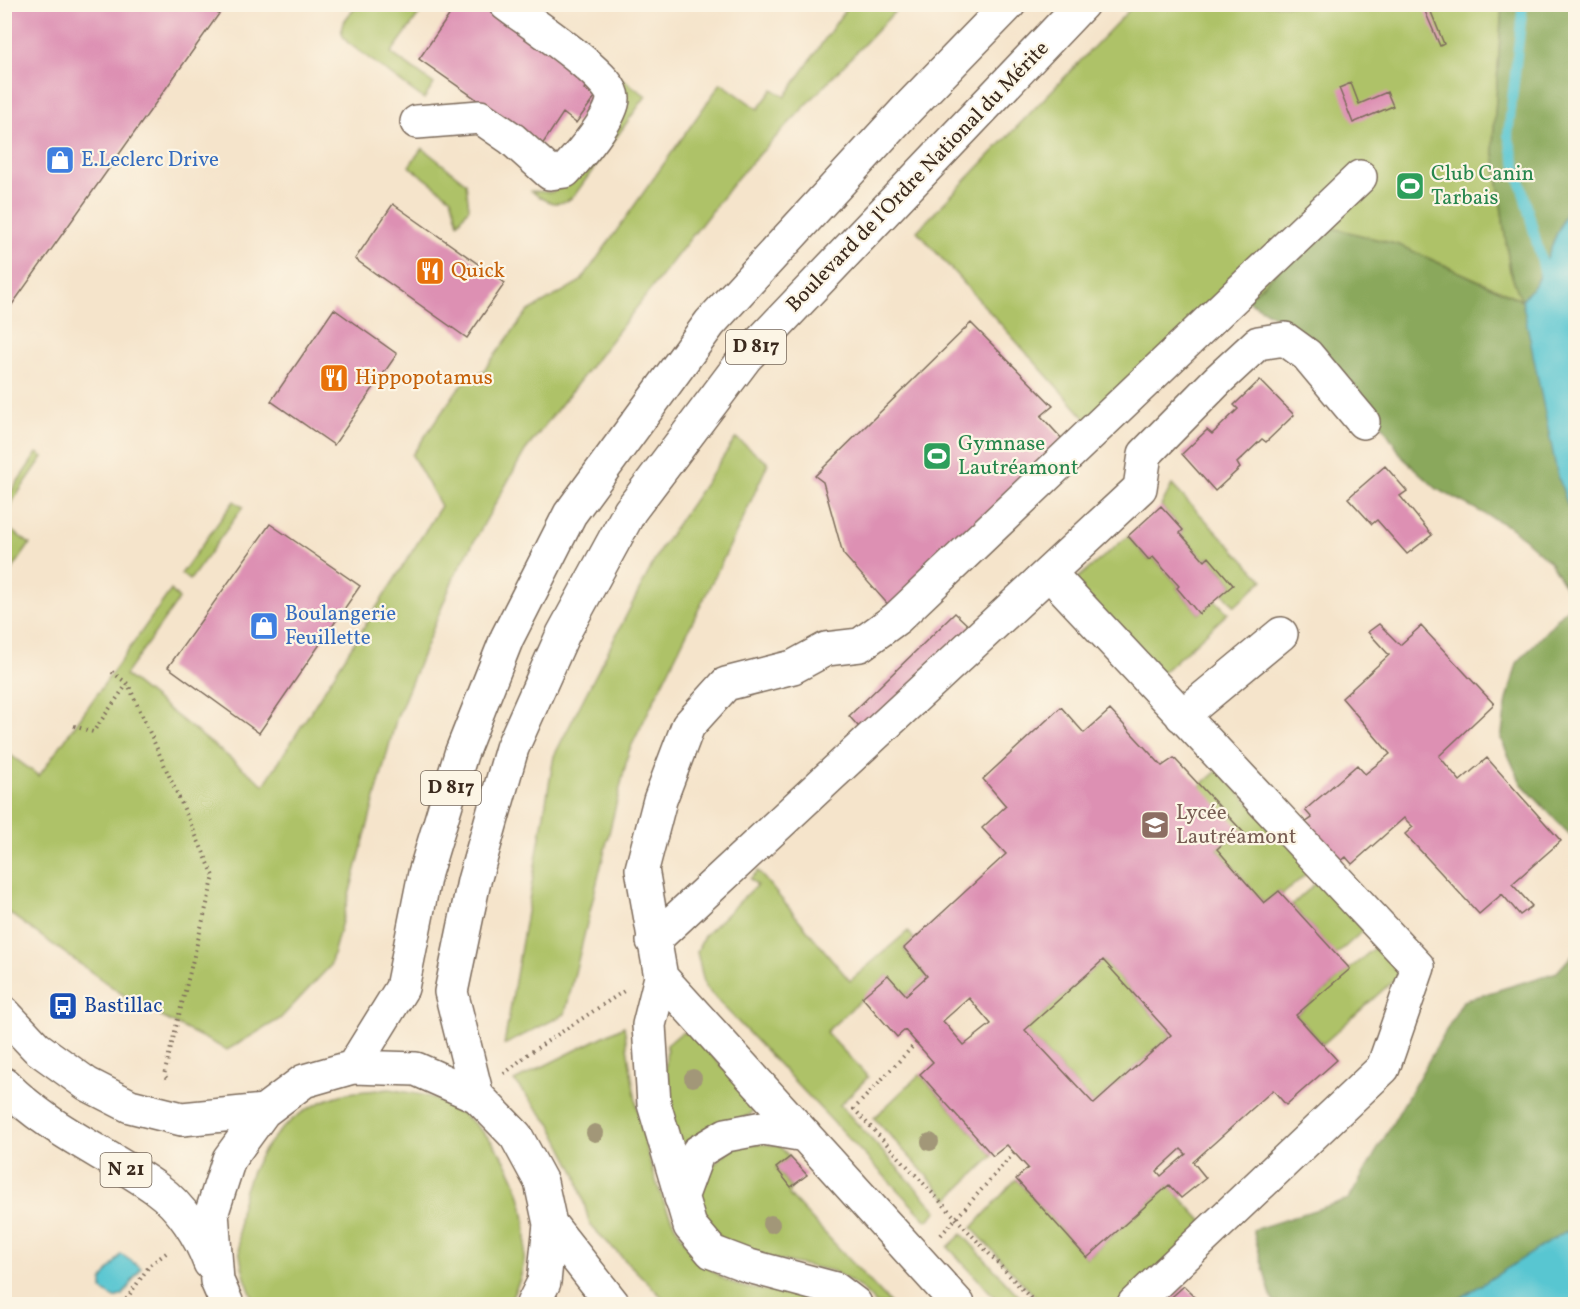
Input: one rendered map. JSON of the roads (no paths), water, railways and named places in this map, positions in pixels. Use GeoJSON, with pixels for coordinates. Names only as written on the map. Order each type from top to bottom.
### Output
{"type":"FeatureCollection","features":[{"type":"Feature","properties":{"kind":"main road"},"geometry":{"type":"LineString","coordinates":[[417,122],[480,117],[519,144],[550,173],[566,171],[573,162],[610,112],[614,96],[608,83],[592,68],[506,4]]}},
{"type":"Feature","properties":{"kind":"main road","name":"D 817"},"geometry":{"type":"LineString","coordinates":[[353,1067],[402,988],[425,873],[461,754],[507,638],[570,514],[710,323],[907,109],[1009,4]]}},
{"type":"Feature","properties":{"kind":"main road","name":"Boulevard de l'Ordre National du Mérite"},"geometry":{"type":"LineString","coordinates":[[477,1096],[451,992],[474,881],[512,748],[563,634],[630,511],[746,357],[1082,4]]}},
{"type":"Feature","properties":{"kind":"main road"},"geometry":{"type":"LineString","coordinates":[[855,1305],[835,1289],[749,1266],[712,1252],[690,1226],[681,1198],[654,1104],[650,1025],[661,977],[642,869],[660,800],[688,726],[726,684],[793,667],[826,649],[860,645],[897,618],[1360,177]]}},
{"type":"Feature","properties":{"kind":"main road"},"geometry":{"type":"LineString","coordinates":[[653,941],[1140,488],[1145,454],[1258,343],[1285,339],[1307,355],[1363,423]]}},
{"type":"Feature","properties":{"kind":"main road"},"geometry":{"type":"LineString","coordinates":[[1048,573],[1418,967],[1383,1068],[1134,1305]]}},
{"type":"Feature","properties":{"kind":"main road"},"geometry":{"type":"LineString","coordinates":[[1182,716],[1281,634]]}},
{"type":"Feature","properties":{"kind":"main road"},"geometry":{"type":"LineString","coordinates":[[661,977],[958,1305]]}},
{"type":"Feature","properties":{"kind":"main road"},"geometry":{"type":"LineString","coordinates":[[4,1013],[37,1048],[87,1084],[130,1106],[182,1119],[264,1111]]}},
{"type":"Feature","properties":{"kind":"main road"},"geometry":{"type":"LineString","coordinates":[[222,1293],[212,1212],[229,1159],[264,1111],[304,1081],[353,1067],[416,1069],[477,1096],[516,1136],[541,1182],[550,1224],[544,1282],[533,1305]]}},
{"type":"Feature","properties":{"kind":"main road","name":"N 21"},"geometry":{"type":"LineString","coordinates":[[4,1084],[66,1134],[159,1190],[193,1227],[188,1243],[222,1293]]}},
{"type":"Feature","properties":{"kind":"main road"},"geometry":{"type":"LineString","coordinates":[[681,1198],[698,1152],[726,1135],[763,1128],[805,1136]]}},
{"type":"Feature","properties":{"kind":"main road"},"geometry":{"type":"LineString","coordinates":[[550,1224],[613,1305]]}},
{"type":"Feature","properties":{"kind":"water"},"geometry":{"type":"Polygon","coordinates":[[[1575,191],[1575,527],[1557,473],[1522,300],[1535,285],[1575,191]]]}},
{"type":"Feature","properties":{"kind":"water"},"geometry":{"type":"Polygon","coordinates":[[[1566,1231],[1575,1235],[1575,1304],[1451,1304],[1566,1231]]]}},
{"type":"Feature","properties":{"kind":"water"},"geometry":{"type":"Polygon","coordinates":[[[121,1254],[141,1268],[123,1295],[114,1298],[102,1290],[102,1280],[121,1254]]]}},
{"type":"Feature","properties":{"kind":"waterway"},"geometry":{"type":"LineString","coordinates":[[1523,4],[1508,135],[1546,278]]}},
{"type":"Feature","properties":{"kind":"place","name":"E.Leclerc Drive"},"geometry":{"type":"Point","coordinates":[60,160]}},
{"type":"Feature","properties":{"kind":"place","name":"Club Canin Tarbais"},"geometry":{"type":"Point","coordinates":[1410,186]}},
{"type":"Feature","properties":{"kind":"place","name":"Quick"},"geometry":{"type":"Point","coordinates":[430,271]}},
{"type":"Feature","properties":{"kind":"place","name":"Hippopotamus"},"geometry":{"type":"Point","coordinates":[334,378]}},
{"type":"Feature","properties":{"kind":"place","name":"Gymnase Lautréamont"},"geometry":{"type":"Point","coordinates":[937,456]}},
{"type":"Feature","properties":{"kind":"place","name":"Boulangerie Feuillette"},"geometry":{"type":"Point","coordinates":[264,626]}},
{"type":"Feature","properties":{"kind":"place","name":"Lycée Lautréamont"},"geometry":{"type":"Point","coordinates":[1155,825]}},
{"type":"Feature","properties":{"kind":"place","name":"Bastillac"},"geometry":{"type":"Point","coordinates":[63,1006]}}]}
